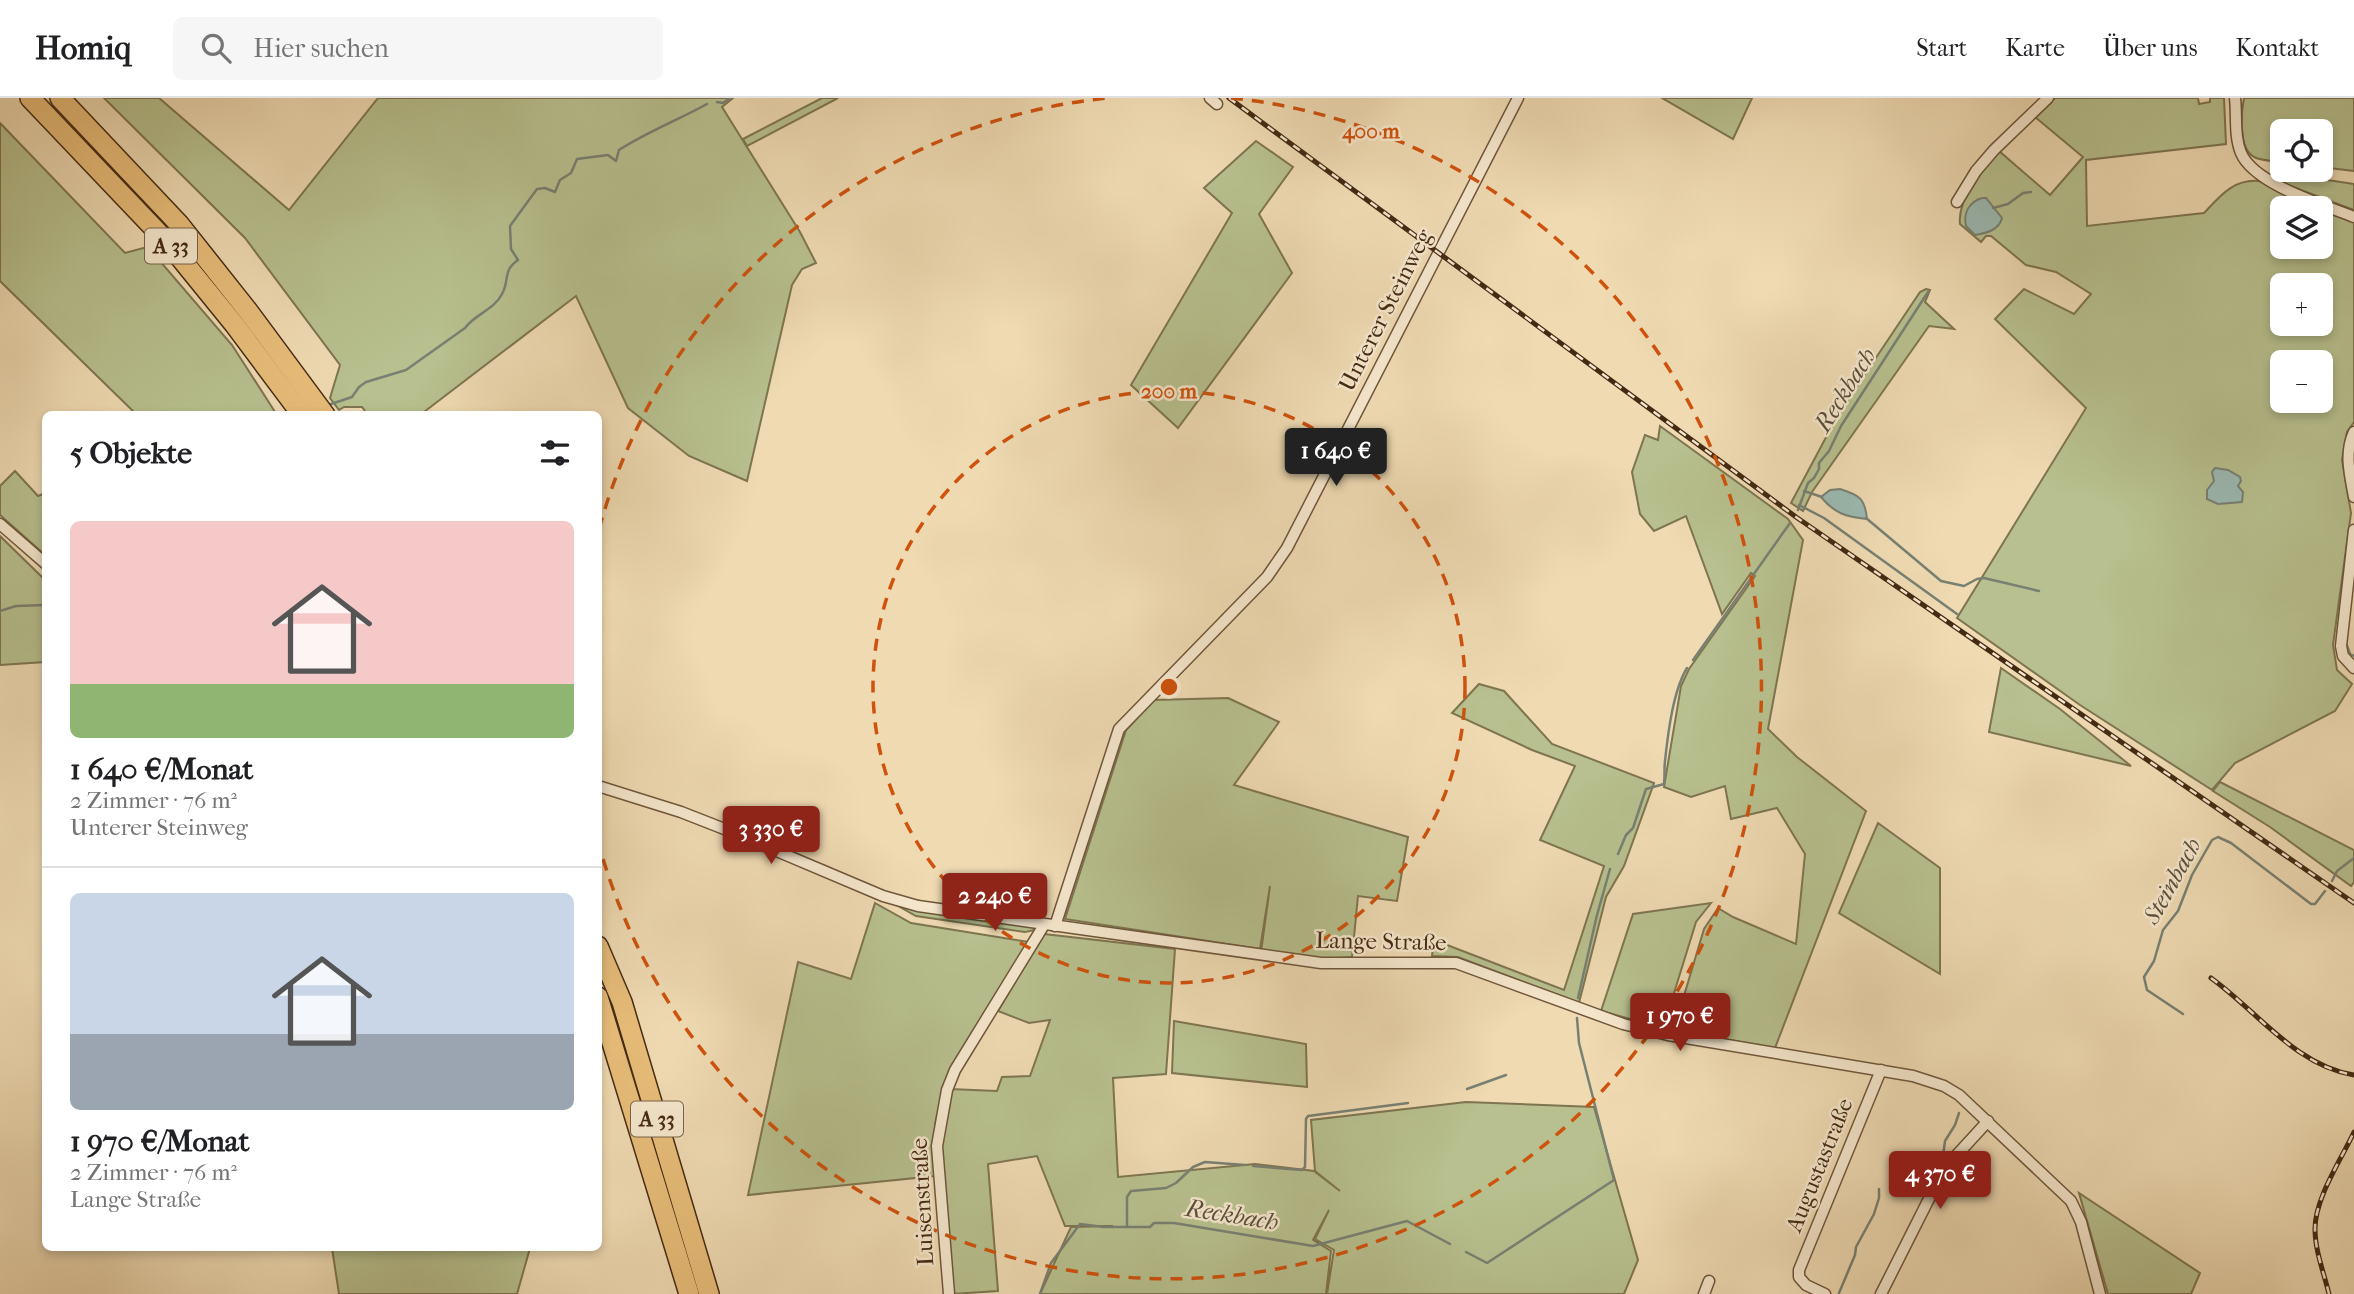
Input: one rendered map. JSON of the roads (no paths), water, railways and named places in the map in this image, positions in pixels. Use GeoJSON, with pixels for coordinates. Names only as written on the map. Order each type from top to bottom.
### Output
{"type":"FeatureCollection","features":[{"type":"Feature","properties":{"kind":"highway","name":"A 33"},"geometry":{"type":"LineString","coordinates":[[30,98],[169,244],[304,407]]}},
{"type":"Feature","properties":{"kind":"highway","name":"A 33"},"geometry":{"type":"LineString","coordinates":[[60,98],[179,224],[304,407]]}},
{"type":"Feature","properties":{"kind":"highway","name":"A 33"},"geometry":{"type":"LineString","coordinates":[[602,955],[622,1002],[709,1294]]}},
{"type":"Feature","properties":{"kind":"highway","name":"A 33"},"geometry":{"type":"LineString","coordinates":[[602,1010],[689,1294]]}},
{"type":"Feature","properties":{"kind":"street","name":"Unterer Steinweg"},"geometry":{"type":"LineString","coordinates":[[1050,925],[1119,729],[1268,577],[1287,548],[1518,98]]}},
{"type":"Feature","properties":{"kind":"street"},"geometry":{"type":"LineString","coordinates":[[1957,202],[1976,171],[1994,150],[2048,98]]}},
{"type":"Feature","properties":{"kind":"street"},"geometry":{"type":"LineString","coordinates":[[2235,98],[2238,142],[2245,160],[2283,188],[2354,217]]}},
{"type":"Feature","properties":{"kind":"street"},"geometry":{"type":"LineString","coordinates":[[2354,432],[2349,446],[2348,464],[2354,496]]}},
{"type":"Feature","properties":{"kind":"street"},"geometry":{"type":"LineString","coordinates":[[0,524],[42,561]]}},
{"type":"Feature","properties":{"kind":"street"},"geometry":{"type":"LineString","coordinates":[[2354,530],[2341,646],[2343,656],[2354,668]]}},
{"type":"Feature","properties":{"kind":"street","name":"Lange Straße"},"geometry":{"type":"LineString","coordinates":[[602,787],[681,812],[883,897],[918,906],[1321,963],[1457,962],[1623,1024],[1668,1035],[1913,1076],[1944,1086],[1959,1095],[1988,1121],[2071,1201],[2077,1211],[2100,1294]]}},
{"type":"Feature","properties":{"kind":"street","name":"Luisenstraße"},"geometry":{"type":"LineString","coordinates":[[948,1294],[937,1146],[947,1090],[955,1070],[1050,925]]}},
{"type":"Feature","properties":{"kind":"street","name":"Augustastraße"},"geometry":{"type":"LineString","coordinates":[[1825,1294],[1806,1285],[1799,1277],[1799,1270],[1881,1070]]}},
{"type":"Feature","properties":{"kind":"street"},"geometry":{"type":"LineString","coordinates":[[1881,1294],[1944,1169],[1988,1121]]}},
{"type":"Feature","properties":{"kind":"street"},"geometry":{"type":"LineString","coordinates":[[1704,1294],[1709,1281]]}},
{"type":"Feature","properties":{"kind":"water"},"geometry":{"type":"Polygon","coordinates":[[[1986,198],[2002,218],[1995,228],[1975,235],[1966,226],[1965,217],[1970,205],[1986,198]]]}},
{"type":"Feature","properties":{"kind":"water"},"geometry":{"type":"Polygon","coordinates":[[[2215,468],[2228,470],[2240,477],[2238,486],[2243,492],[2242,502],[2218,504],[2207,499],[2207,490],[2214,481],[2212,472],[2215,468]]]}},
{"type":"Feature","properties":{"kind":"water"},"geometry":{"type":"Polygon","coordinates":[[[1840,489],[1860,498],[1865,506],[1867,519],[1841,513],[1821,497],[1830,490],[1840,489]]]}},
{"type":"Feature","properties":{"kind":"waterway"},"geometry":{"type":"LineString","coordinates":[[717,102],[723,103],[730,98]]}},
{"type":"Feature","properties":{"kind":"waterway"},"geometry":{"type":"LineString","coordinates":[[328,405],[352,397],[366,382],[406,370],[465,328],[499,299],[508,272],[518,260],[511,249],[510,226],[537,189],[545,188],[555,192],[560,180],[571,173],[577,159],[608,155],[616,161],[619,150],[707,104]]}},
{"type":"Feature","properties":{"kind":"waterway","name":"Reckbach"},"geometry":{"type":"LineString","coordinates":[[1993,208],[2008,204],[2023,193],[2031,192]]}},
{"type":"Feature","properties":{"kind":"waterway","name":"Reckbach"},"geometry":{"type":"LineString","coordinates":[[1798,510],[1808,483],[1814,478],[1819,463],[1829,451],[1841,426],[1928,292]]}},
{"type":"Feature","properties":{"kind":"waterway"},"geometry":{"type":"LineString","coordinates":[[1804,491],[1822,497]]}},
{"type":"Feature","properties":{"kind":"waterway"},"geometry":{"type":"LineString","coordinates":[[1799,505],[1824,518],[1957,614]]}},
{"type":"Feature","properties":{"kind":"waterway"},"geometry":{"type":"LineString","coordinates":[[1866,518],[1941,581],[1964,586],[1984,578],[2039,591]]}},
{"type":"Feature","properties":{"kind":"waterway","name":"Reckbach"},"geometry":{"type":"LineString","coordinates":[[1693,660],[1790,523]]}},
{"type":"Feature","properties":{"kind":"waterway"},"geometry":{"type":"LineString","coordinates":[[0,611],[16,606],[42,605]]}},
{"type":"Feature","properties":{"kind":"waterway","name":"Steinbach"},"geometry":{"type":"LineString","coordinates":[[2346,643],[2350,654],[2354,656]]}},
{"type":"Feature","properties":{"kind":"waterway","name":"Reckbach"},"geometry":{"type":"LineString","coordinates":[[1618,854],[1626,835],[1633,828],[1646,789],[1664,784],[1672,713],[1678,688],[1687,668]]}},
{"type":"Feature","properties":{"kind":"waterway","name":"Steinbach"},"geometry":{"type":"LineString","coordinates":[[2183,1014],[2147,990],[2144,977],[2154,961],[2163,930],[2178,911],[2192,875],[2212,840],[2218,837],[2231,843],[2311,904],[2315,904],[2325,891]]}},
{"type":"Feature","properties":{"kind":"waterway","name":"Steinbach"},"geometry":{"type":"LineString","coordinates":[[2332,881],[2337,871],[2354,858]]}},
{"type":"Feature","properties":{"kind":"waterway","name":"Reckbach"},"geometry":{"type":"LineString","coordinates":[[1578,998],[1610,869]]}},
{"type":"Feature","properties":{"kind":"waterway","name":"Reckbach"},"geometry":{"type":"LineString","coordinates":[[1466,1252],[1487,1263],[1614,1180],[1579,1043],[1577,1018]]}},
{"type":"Feature","properties":{"kind":"waterway"},"geometry":{"type":"LineString","coordinates":[[1467,1089],[1506,1075]]}},
{"type":"Feature","properties":{"kind":"waterway"},"geometry":{"type":"LineString","coordinates":[[1253,1166],[1302,1170],[1305,1167],[1308,1116],[1408,1103]]}},
{"type":"Feature","properties":{"kind":"waterway","name":"Steinbach"},"geometry":{"type":"LineString","coordinates":[[1915,1174],[1927,1176],[1933,1165],[1943,1156],[1945,1141],[1959,1113]]}},
{"type":"Feature","properties":{"kind":"waterway"},"geometry":{"type":"LineString","coordinates":[[1127,1226],[1127,1197],[1131,1191],[1166,1188],[1176,1183],[1193,1167],[1205,1162],[1245,1165]]}},
{"type":"Feature","properties":{"kind":"waterway","name":"Steinbach"},"geometry":{"type":"LineString","coordinates":[[1839,1293],[1856,1247],[1874,1214],[1879,1189]]}},
{"type":"Feature","properties":{"kind":"waterway","name":"Reckbach"},"geometry":{"type":"LineString","coordinates":[[1040,1294],[1051,1263],[1080,1224],[1150,1227],[1154,1223],[1174,1223],[1313,1246],[1407,1221],[1450,1244]]}},
{"type":"Feature","properties":{"kind":"railway"},"geometry":{"type":"LineString","coordinates":[[1229,98],[1796,517],[2354,903]]}},
{"type":"Feature","properties":{"kind":"railway"},"geometry":{"type":"LineString","coordinates":[[2211,978],[2295,1049],[2333,1070],[2354,1075]]}},
{"type":"Feature","properties":{"kind":"railway"},"geometry":{"type":"LineString","coordinates":[[2329,1294],[2316,1245],[2316,1217],[2324,1192],[2354,1132]]}}]}
